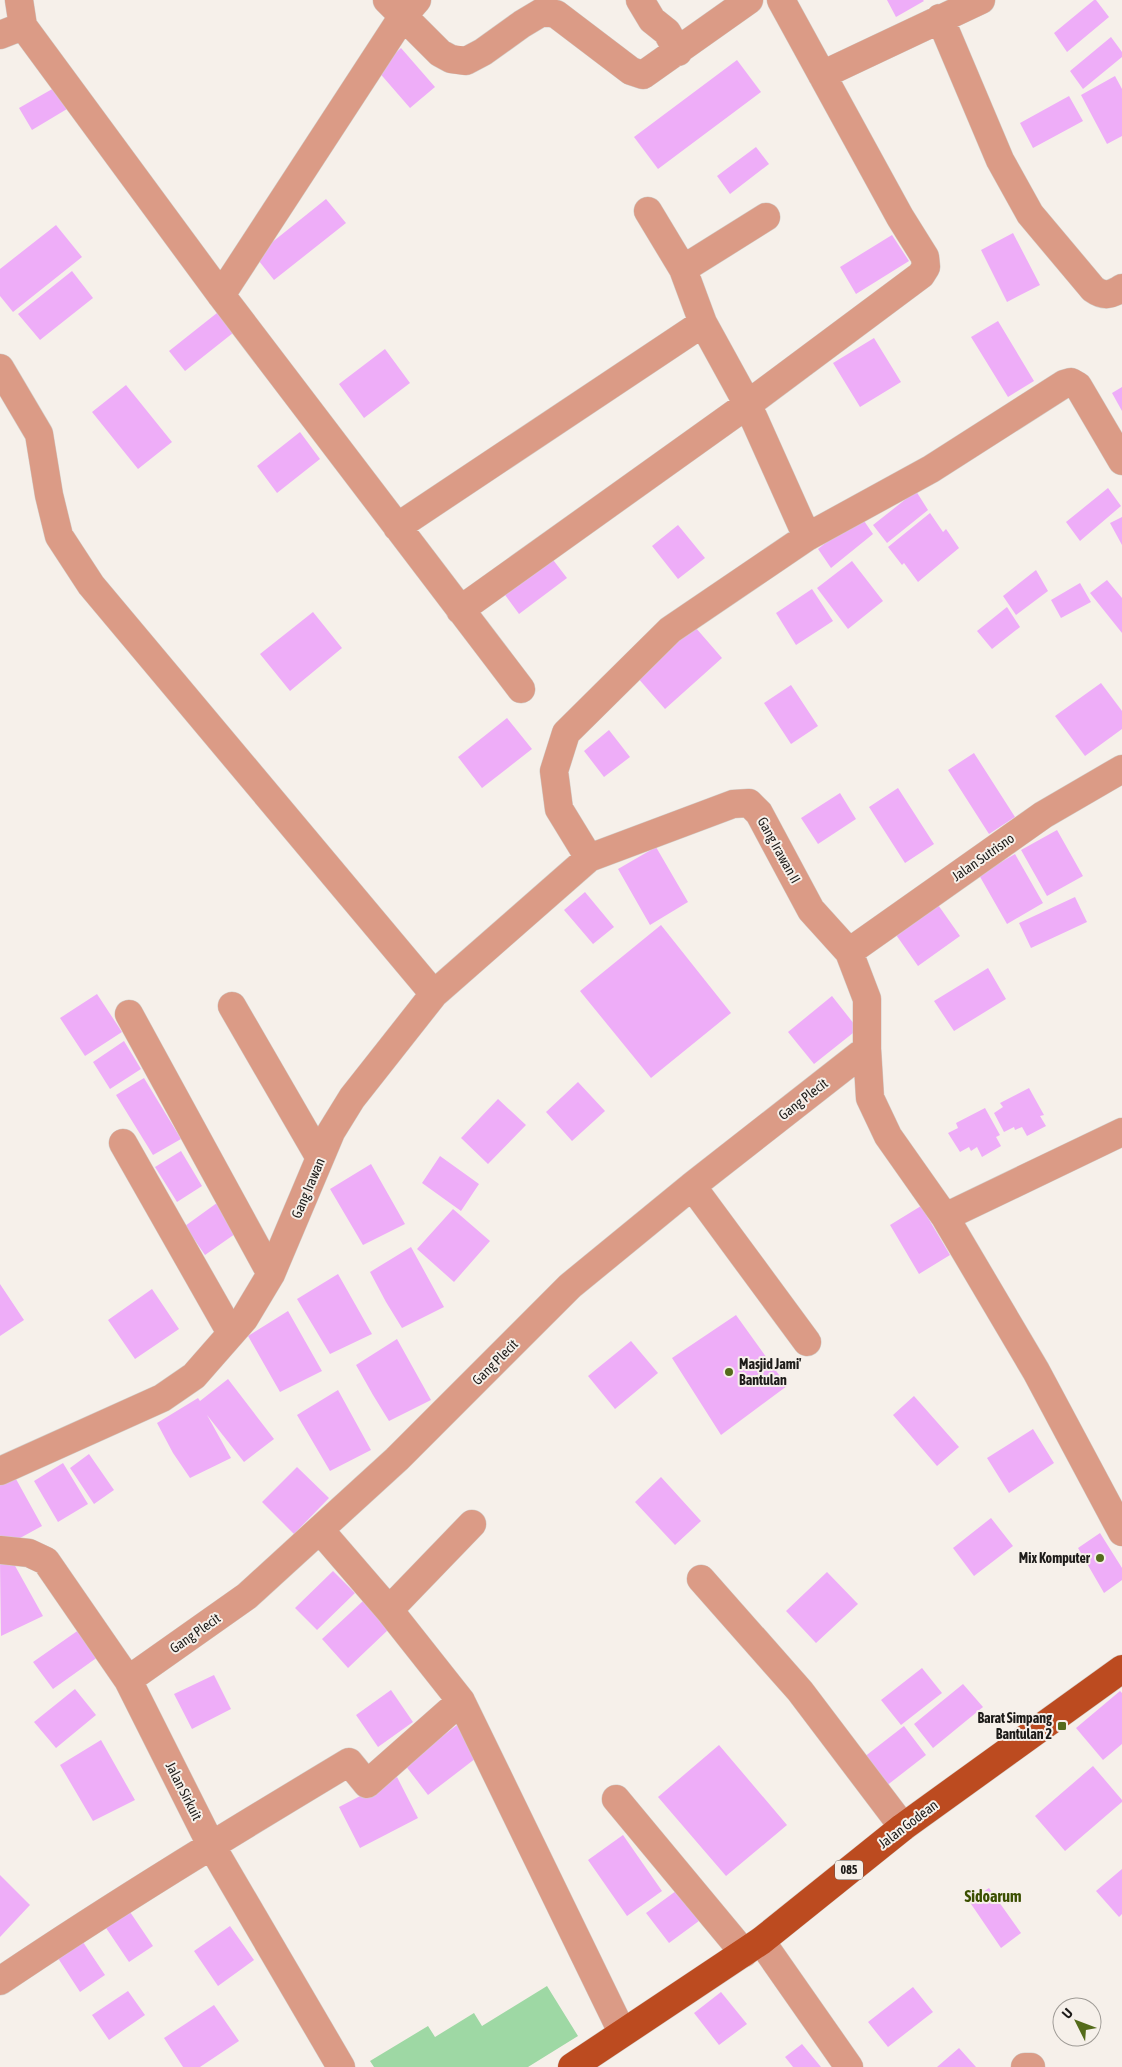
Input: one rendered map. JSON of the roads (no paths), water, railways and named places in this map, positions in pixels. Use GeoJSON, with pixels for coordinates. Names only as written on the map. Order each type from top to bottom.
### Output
{"type":"FeatureCollection","features":[{"type":"Feature","properties":{"kind":"main road","name":"Jalan Godean"},"geometry":{"type":"LineString","coordinates":[[572,2067],[752,1947],[903,1827],[1122,1668]]}},
{"type":"Feature","properties":{"kind":"street"},"geometry":{"type":"LineString","coordinates":[[640,0],[652,20],[667,32],[678,52]]}},
{"type":"Feature","properties":{"kind":"street"},"geometry":{"type":"LineString","coordinates":[[221,295],[403,5],[440,53],[451,59],[466,61],[483,52],[542,12],[556,14],[631,70],[643,75],[749,0]]}},
{"type":"Feature","properties":{"kind":"street"},"geometry":{"type":"LineString","coordinates":[[460,610],[747,404],[921,276],[926,267],[925,257],[900,217],[781,0]]}},
{"type":"Feature","properties":{"kind":"street"},"geometry":{"type":"LineString","coordinates":[[822,75],[981,0]]}},
{"type":"Feature","properties":{"kind":"street"},"geometry":{"type":"LineString","coordinates":[[940,18],[1000,160],[1030,214],[1093,289],[1101,295],[1112,294],[1122,288]]}},
{"type":"Feature","properties":{"kind":"street"},"geometry":{"type":"LineString","coordinates":[[14,20],[521,689]]}},
{"type":"Feature","properties":{"kind":"street"},"geometry":{"type":"LineString","coordinates":[[648,211],[683,269],[703,323],[747,404],[807,537]]}},
{"type":"Feature","properties":{"kind":"street"},"geometry":{"type":"LineString","coordinates":[[683,269],[766,217]]}},
{"type":"Feature","properties":{"kind":"street"},"geometry":{"type":"LineString","coordinates":[[397,527],[703,323]]}},
{"type":"Feature","properties":{"kind":"street"},"geometry":{"type":"LineString","coordinates":[[0,368],[39,434],[49,495],[59,536],[91,585],[434,994]]}},
{"type":"Feature","properties":{"kind":"street"},"geometry":{"type":"LineString","coordinates":[[589,858],[559,809],[554,771],[566,733],[670,630],[807,537],[931,469],[1055,389],[1071,382],[1078,386],[1122,461]]}},
{"type":"Feature","properties":{"kind":"street","name":"Jalan Sutrisno"},"geometry":{"type":"LineString","coordinates":[[849,952],[1043,815],[1122,769]]}},
{"type":"Feature","properties":{"kind":"street","name":"Gang Irawan II"},"geometry":{"type":"LineString","coordinates":[[589,858],[733,804],[748,803],[759,813],[812,910],[849,952],[867,999],[867,1049],[870,1098],[888,1136],[945,1218],[1036,1371],[1122,1532]]}},
{"type":"Feature","properties":{"kind":"street","name":"Gang Irawan"},"geometry":{"type":"LineString","coordinates":[[0,1471],[162,1398],[194,1376],[244,1318],[271,1274],[331,1132],[352,1098],[434,994],[589,858]]}},
{"type":"Feature","properties":{"kind":"street"},"geometry":{"type":"LineString","coordinates":[[232,1006],[320,1158]]}},
{"type":"Feature","properties":{"kind":"street"},"geometry":{"type":"LineString","coordinates":[[129,1014],[271,1274]]}},
{"type":"Feature","properties":{"kind":"street","name":"Gang Plecit"},"geometry":{"type":"LineString","coordinates":[[128,1680],[247,1596],[398,1459],[570,1286],[692,1186],[867,1049]]}},
{"type":"Feature","properties":{"kind":"street"},"geometry":{"type":"LineString","coordinates":[[945,1218],[1122,1132]]}},
{"type":"Feature","properties":{"kind":"street"},"geometry":{"type":"LineString","coordinates":[[123,1143],[232,1333]]}},
{"type":"Feature","properties":{"kind":"street"},"geometry":{"type":"LineString","coordinates":[[692,1186],[807,1342]]}},
{"type":"Feature","properties":{"kind":"street"},"geometry":{"type":"LineString","coordinates":[[389,1610],[472,1524]]}},
{"type":"Feature","properties":{"kind":"street"},"geometry":{"type":"LineString","coordinates":[[320,1530],[389,1610],[461,1701],[622,2032]]}},
{"type":"Feature","properties":{"kind":"street","name":"Jalan Sirkuit"},"geometry":{"type":"LineString","coordinates":[[0,1550],[29,1553],[46,1561],[128,1680],[211,1844],[341,2067]]}},
{"type":"Feature","properties":{"kind":"street"},"geometry":{"type":"LineString","coordinates":[[701,1579],[800,1691],[903,1827]]}},
{"type":"Feature","properties":{"kind":"street"},"geometry":{"type":"LineString","coordinates":[[0,1981],[92,1919],[211,1844],[349,1762],[367,1784],[461,1701]]}},
{"type":"Feature","properties":{"kind":"street"},"geometry":{"type":"LineString","coordinates":[[616,1799],[752,1947],[849,2067]]}},
{"type":"Feature","properties":{"kind":"street"},"geometry":{"type":"LineString","coordinates":[[1025,2067],[1031,2067]]}},
{"type":"Feature","properties":{"kind":"place","name":"Masjid Jami' Bantulan"},"geometry":{"type":"Point","coordinates":[729,1372]}},
{"type":"Feature","properties":{"kind":"place","name":"Mix Komputer"},"geometry":{"type":"Point","coordinates":[1100,1558]}},
{"type":"Feature","properties":{"kind":"place","name":"Barat Simpang Bantulan 2"},"geometry":{"type":"Point","coordinates":[1062,1726]}},
{"type":"Feature","properties":{"kind":"district","name":"Sidoarum"},"geometry":{"type":"Point","coordinates":[993,1896]}}]}
